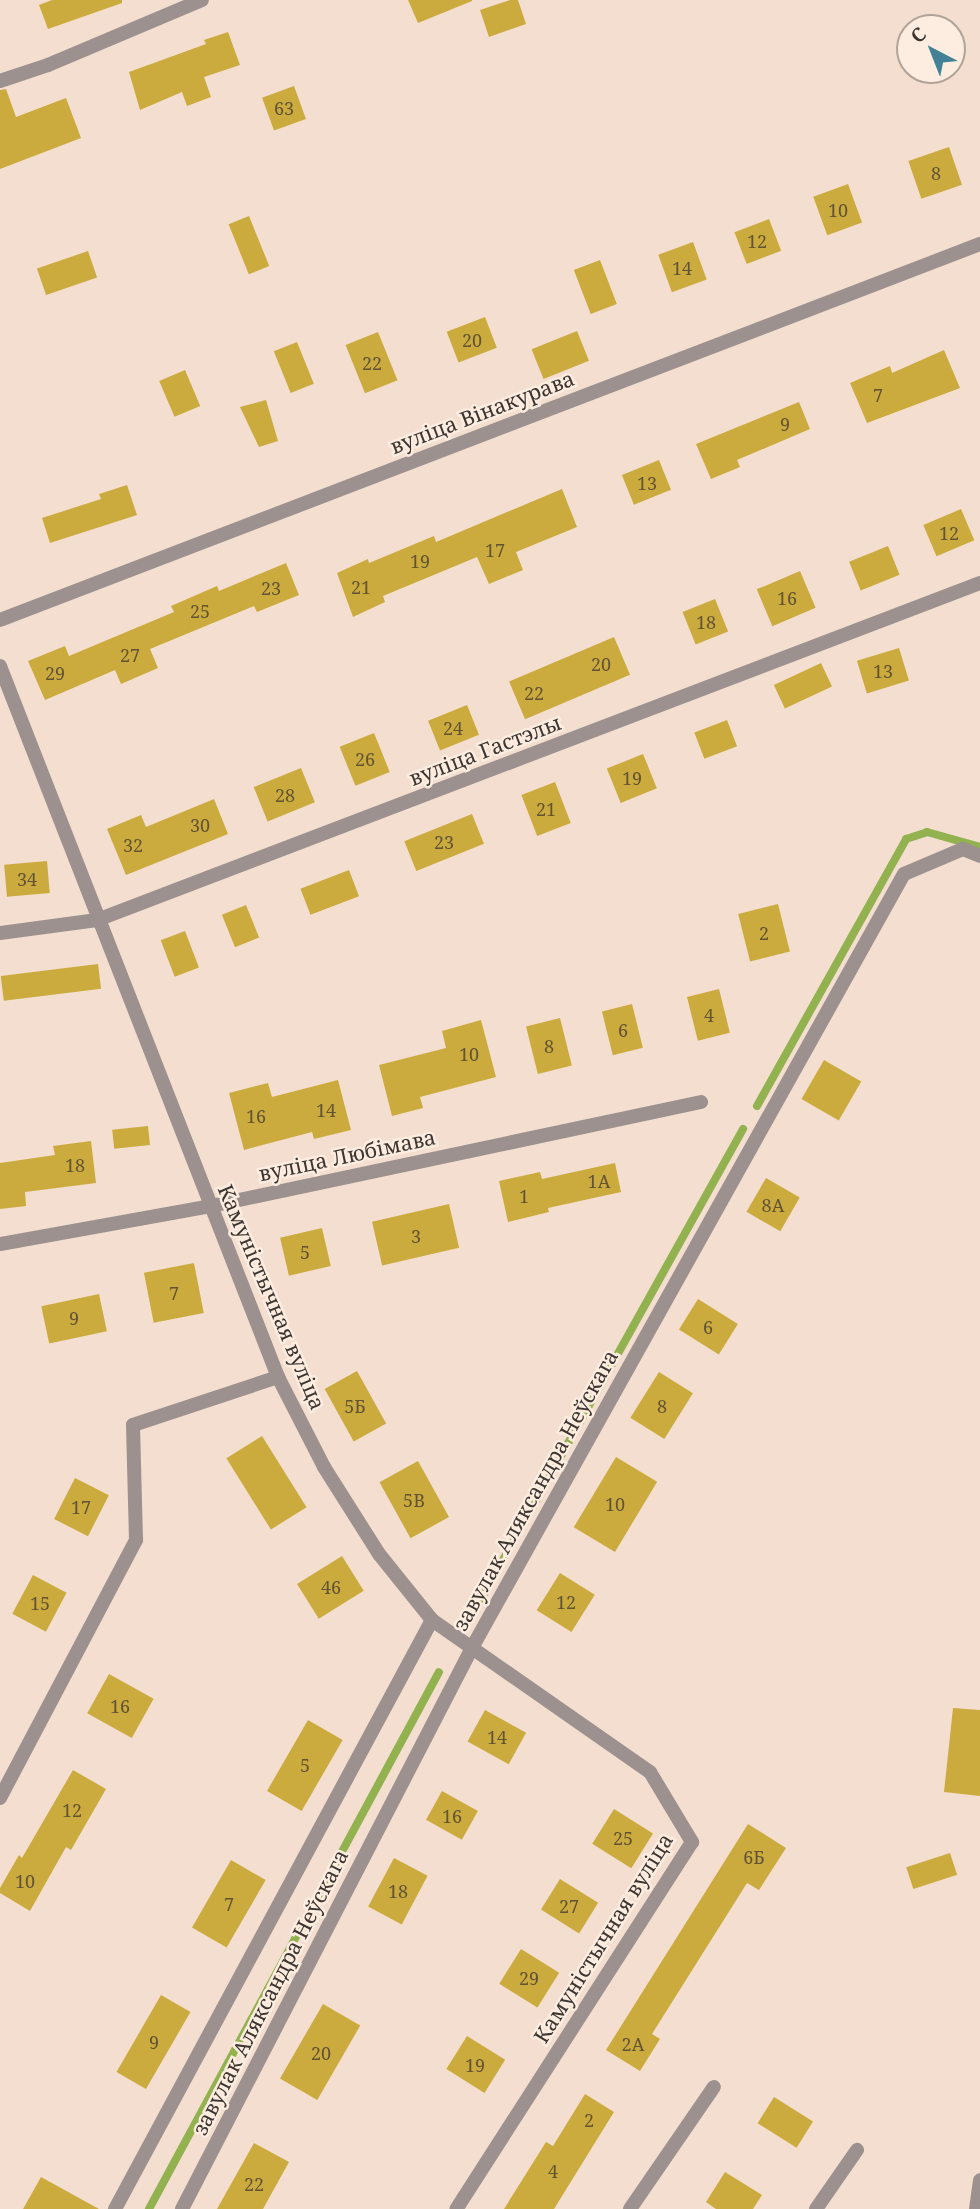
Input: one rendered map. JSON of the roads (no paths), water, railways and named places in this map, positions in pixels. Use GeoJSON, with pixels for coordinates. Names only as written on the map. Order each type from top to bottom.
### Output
{"type":"FeatureCollection","features":[{"type":"Feature","properties":{"kind":"street"},"geometry":{"type":"LineString","coordinates":[[0,81],[48,65],[202,0]]}},
{"type":"Feature","properties":{"kind":"street","name":"вуліца Вінакурава"},"geometry":{"type":"LineString","coordinates":[[0,620],[980,244]]}},
{"type":"Feature","properties":{"kind":"street","name":"вуліца Гастэлы"},"geometry":{"type":"LineString","coordinates":[[0,933],[97,920],[980,583]]}},
{"type":"Feature","properties":{"kind":"street","name":"Камуністычная вуліца"},"geometry":{"type":"LineString","coordinates":[[0,666],[97,920],[278,1377],[324,1467],[379,1554],[432,1620],[650,1772],[692,1842],[456,2209]]}},
{"type":"Feature","properties":{"kind":"street","name":"завулак Аляксандра Неўскага"},"geometry":{"type":"LineString","coordinates":[[182,2209],[472,1646],[904,874],[963,849],[980,856]]}},
{"type":"Feature","properties":{"kind":"street","name":"вуліца Любімава"},"geometry":{"type":"LineString","coordinates":[[0,1244],[211,1206],[701,1102]]}},
{"type":"Feature","properties":{"kind":"street"},"geometry":{"type":"LineString","coordinates":[[0,1798],[136,1540],[132,1425],[278,1377]]}},
{"type":"Feature","properties":{"kind":"street","name":"завулак Аляксандра Неўскага"},"geometry":{"type":"LineString","coordinates":[[115,2209],[432,1620]]}},
{"type":"Feature","properties":{"kind":"street"},"geometry":{"type":"LineString","coordinates":[[629,2209],[714,2087]]}},
{"type":"Feature","properties":{"kind":"street"},"geometry":{"type":"LineString","coordinates":[[816,2209],[857,2150]]}},
{"type":"Feature","properties":{"kind":"street"},"geometry":{"type":"LineString","coordinates":[[976,2209],[980,2180]]}},
{"type":"Feature","properties":{"kind":"waterway"},"geometry":{"type":"LineString","coordinates":[[757,1106],[906,839],[927,832],[980,847]]}},
{"type":"Feature","properties":{"kind":"waterway"},"geometry":{"type":"LineString","coordinates":[[474,1612],[743,1129]]}},
{"type":"Feature","properties":{"kind":"waterway"},"geometry":{"type":"LineString","coordinates":[[149,2209],[439,1672]]}}]}
